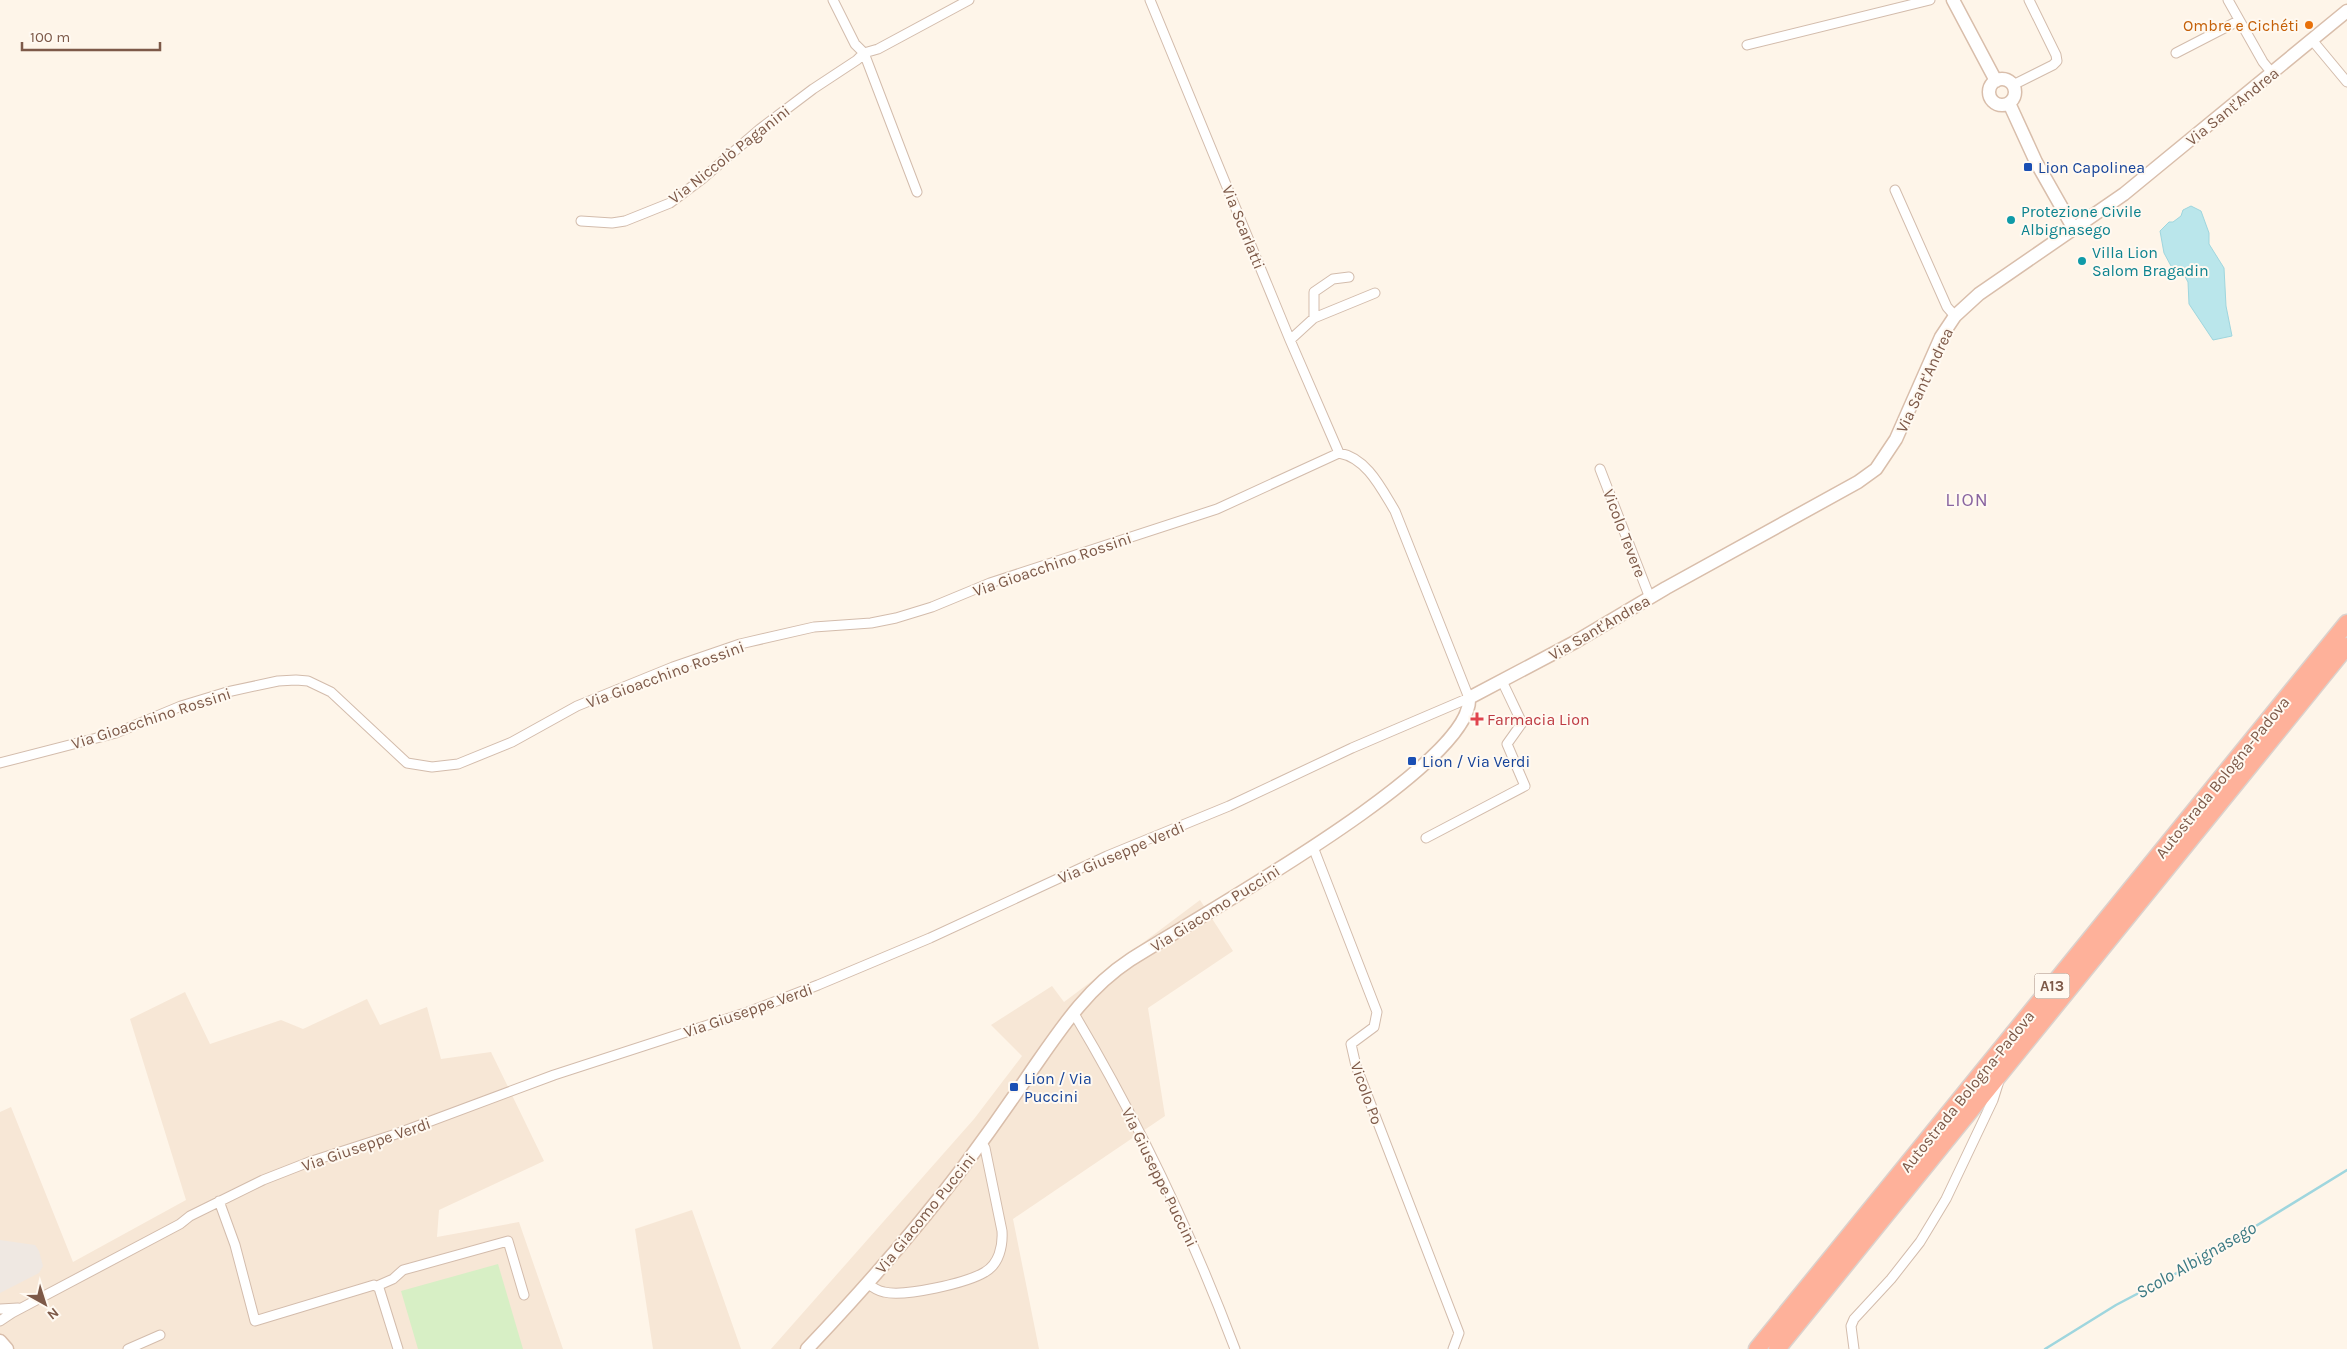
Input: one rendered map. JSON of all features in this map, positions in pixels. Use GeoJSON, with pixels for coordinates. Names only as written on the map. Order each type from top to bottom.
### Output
{"type":"FeatureCollection","features":[{"type":"Feature","properties":{"kind":"highway","name":"Autostrada Bologna-Padova"},"geometry":{"type":"LineString","coordinates":[[1757,1349],[2347,624]]}},
{"type":"Feature","properties":{"kind":"highway","name":"Autostrada Bologna-Padova"},"geometry":{"type":"LineString","coordinates":[[1777,1349],[2347,646]]}},
{"type":"Feature","properties":{"kind":"street"},"geometry":{"type":"LineString","coordinates":[[833,0],[855,44],[864,53],[917,192]]}},
{"type":"Feature","properties":{"kind":"street","name":"Via Niccolò Paganini"},"geometry":{"type":"LineString","coordinates":[[581,221],[612,223],[625,221],[670,203],[702,179],[777,115],[857,60],[864,53],[878,49],[969,0]]}},
{"type":"Feature","properties":{"kind":"street","name":"Via Scarlatti"},"geometry":{"type":"LineString","coordinates":[[1150,0],[1290,340],[1339,453]]}},
{"type":"Feature","properties":{"kind":"street"},"geometry":{"type":"LineString","coordinates":[[1746,44],[1930,0]]}},
{"type":"Feature","properties":{"kind":"street"},"geometry":{"type":"LineString","coordinates":[[1953,0],[1996,81]]}},
{"type":"Feature","properties":{"kind":"street"},"geometry":{"type":"LineString","coordinates":[[2013,85],[2053,65],[2057,61],[2056,55],[2029,0]]}},
{"type":"Feature","properties":{"kind":"street"},"geometry":{"type":"LineString","coordinates":[[2228,0],[2263,62],[2272,73]]}},
{"type":"Feature","properties":{"kind":"street","name":"Via Sant'Andrea"},"geometry":{"type":"LineString","coordinates":[[1469,698],[1575,642],[1858,482],[1876,469],[1896,440],[1942,337],[1955,316],[1979,294],[2124,194],[2347,11]]}},
{"type":"Feature","properties":{"kind":"street"},"geometry":{"type":"LineString","coordinates":[[2176,53],[2238,20]]}},
{"type":"Feature","properties":{"kind":"street"},"geometry":{"type":"LineString","coordinates":[[2312,40],[2347,82]]}},
{"type":"Feature","properties":{"kind":"street"},"geometry":{"type":"LineString","coordinates":[[2004,79],[2013,85],[2015,93],[2008,103],[1998,104],[1992,99],[1990,91],[1996,81],[2004,79]]}},
{"type":"Feature","properties":{"kind":"street"},"geometry":{"type":"LineString","coordinates":[[2008,103],[2040,170],[2074,229]]}},
{"type":"Feature","properties":{"kind":"street"},"geometry":{"type":"LineString","coordinates":[[1895,190],[1947,307],[1955,316]]}},
{"type":"Feature","properties":{"kind":"street"},"geometry":{"type":"LineString","coordinates":[[1314,318],[1314,292],[1333,279],[1349,277]]}},
{"type":"Feature","properties":{"kind":"street"},"geometry":{"type":"LineString","coordinates":[[1290,340],[1314,318],[1375,293]]}},
{"type":"Feature","properties":{"kind":"street"},"geometry":{"type":"LineString","coordinates":[[1339,453],[1357,458],[1383,491],[1395,511],[1469,698]]}},
{"type":"Feature","properties":{"kind":"street","name":"Via Gioacchino Rossini"},"geometry":{"type":"LineString","coordinates":[[0,763],[96,739],[147,721],[181,706],[227,692],[278,681],[296,680],[308,681],[331,692],[407,763],[432,767],[458,764],[512,742],[577,706],[681,664],[759,640],[814,627],[871,623],[896,618],[932,607],[990,583],[1218,509],[1339,453]]}},
{"type":"Feature","properties":{"kind":"street","name":"Vicolo Tevere"},"geometry":{"type":"LineString","coordinates":[[1600,468],[1650,598]]}},
{"type":"Feature","properties":{"kind":"street"},"geometry":{"type":"LineString","coordinates":[[1426,838],[1525,786],[1507,744],[1522,723],[1502,681]]}},
{"type":"Feature","properties":{"kind":"street","name":"Via Giacomo Puccini"},"geometry":{"type":"LineString","coordinates":[[807,1349],[912,1232],[981,1142],[1073,1012],[1092,990],[1128,962],[1313,847],[1401,784],[1422,766],[1462,721],[1468,711],[1469,698]]}},
{"type":"Feature","properties":{"kind":"street","name":"Via Giuseppe Verdi"},"geometry":{"type":"LineString","coordinates":[[0,1321],[219,1201],[263,1180],[309,1162],[396,1134],[554,1075],[748,1012],[818,985],[930,938],[1107,856],[1229,806],[1352,748],[1469,698]]}},
{"type":"Feature","properties":{"kind":"street","name":"Vicolo Po"},"geometry":{"type":"LineString","coordinates":[[1313,847],[1377,1012],[1374,1027],[1351,1044],[1356,1066],[1459,1333],[1453,1349]]}},
{"type":"Feature","properties":{"kind":"street","name":"Via Giuseppe Puccini"},"geometry":{"type":"LineString","coordinates":[[1073,1012],[1104,1064],[1175,1204],[1200,1260],[1235,1349]]}},
{"type":"Feature","properties":{"kind":"street"},"geometry":{"type":"LineString","coordinates":[[1854,1349],[1851,1326],[1854,1319],[1908,1256],[1946,1199],[1994,1100],[2003,1070]]}},
{"type":"Feature","properties":{"kind":"street","name":"Via Giacomo Puccini"},"geometry":{"type":"LineString","coordinates":[[867,1284],[884,1292],[912,1293],[972,1277],[986,1272],[992,1266],[1000,1254],[1002,1232],[985,1148],[981,1142]]}},
{"type":"Feature","properties":{"kind":"street"},"geometry":{"type":"LineString","coordinates":[[219,1201],[235,1245],[255,1321],[334,1296],[374,1285],[377,1286],[393,1279],[403,1270],[508,1241],[524,1295]]}},
{"type":"Feature","properties":{"kind":"street"},"geometry":{"type":"LineString","coordinates":[[377,1286],[397,1349]]}},
{"type":"Feature","properties":{"kind":"street","name":"Via Giuseppe Verdi"},"geometry":{"type":"LineString","coordinates":[[0,1309],[23,1307]]}},
{"type":"Feature","properties":{"kind":"street"},"geometry":{"type":"LineString","coordinates":[[128,1349],[160,1335]]}},
{"type":"Feature","properties":{"kind":"street"},"geometry":{"type":"LineString","coordinates":[[0,1341],[6,1349]]}},
{"type":"Feature","properties":{"kind":"shaded area"},"geometry":{"type":"Polygon","coordinates":[[[1200,900],[1233,951],[1148,1008],[1165,1116],[1013,1219],[1039,1349],[771,1349],[974,1119],[1022,1056],[991,1025],[1052,986],[1064,1002],[1200,900]]]}},
{"type":"Feature","properties":{"kind":"shaded area"},"geometry":{"type":"Polygon","coordinates":[[[185,992],[210,1044],[281,1020],[303,1029],[367,999],[380,1025],[427,1007],[441,1059],[491,1052],[544,1161],[439,1210],[437,1237],[519,1222],[563,1349],[0,1349],[0,1112],[11,1107],[73,1262],[186,1200],[130,1019],[185,992]]]}},
{"type":"Feature","properties":{"kind":"shaded area"},"geometry":{"type":"Polygon","coordinates":[[[692,1210],[741,1349],[653,1349],[635,1229],[692,1210]]]}},
{"type":"Feature","properties":{"kind":"shaded area"},"geometry":{"type":"Polygon","coordinates":[[[0,1240],[35,1245],[39,1251],[43,1266],[39,1273],[0,1293],[0,1240]]]}},
{"type":"Feature","properties":{"kind":"green space"},"geometry":{"type":"Polygon","coordinates":[[[498,1264],[523,1349],[418,1349],[401,1291],[498,1264]]]}},
{"type":"Feature","properties":{"kind":"water"},"geometry":{"type":"Polygon","coordinates":[[[2191,206],[2201,211],[2209,233],[2209,244],[2224,268],[2226,306],[2232,336],[2213,340],[2189,304],[2188,282],[2184,275],[2171,266],[2164,253],[2160,231],[2169,222],[2173,222],[2181,216],[2183,210],[2191,206]]]}},
{"type":"Feature","properties":{"kind":"waterway","name":"Scolo Albignasego"},"geometry":{"type":"LineString","coordinates":[[2045,1349],[2116,1305],[2194,1264],[2347,1170]]}},
{"type":"Feature","properties":{"kind":"place","name":"Ombre e Cichéti"},"geometry":{"type":"Point","coordinates":[2309,25]}},
{"type":"Feature","properties":{"kind":"place","name":"Lion Capolinea"},"geometry":{"type":"Point","coordinates":[2028,167]}},
{"type":"Feature","properties":{"kind":"place","name":"Protezione Civile Albignasego"},"geometry":{"type":"Point","coordinates":[2011,220]}},
{"type":"Feature","properties":{"kind":"place","name":"Villa Lion Salom Bragadin"},"geometry":{"type":"Point","coordinates":[2082,261]}},
{"type":"Feature","properties":{"kind":"place","name":"Farmacia Lion"},"geometry":{"type":"Point","coordinates":[1477,719]}},
{"type":"Feature","properties":{"kind":"place","name":"Lion / Via Verdi"},"geometry":{"type":"Point","coordinates":[1412,761]}},
{"type":"Feature","properties":{"kind":"place","name":"Lion / Via Puccini"},"geometry":{"type":"Point","coordinates":[1014,1087]}},
{"type":"Feature","properties":{"kind":"district","name":"LION"},"geometry":{"type":"Point","coordinates":[1967,499]}}]}
